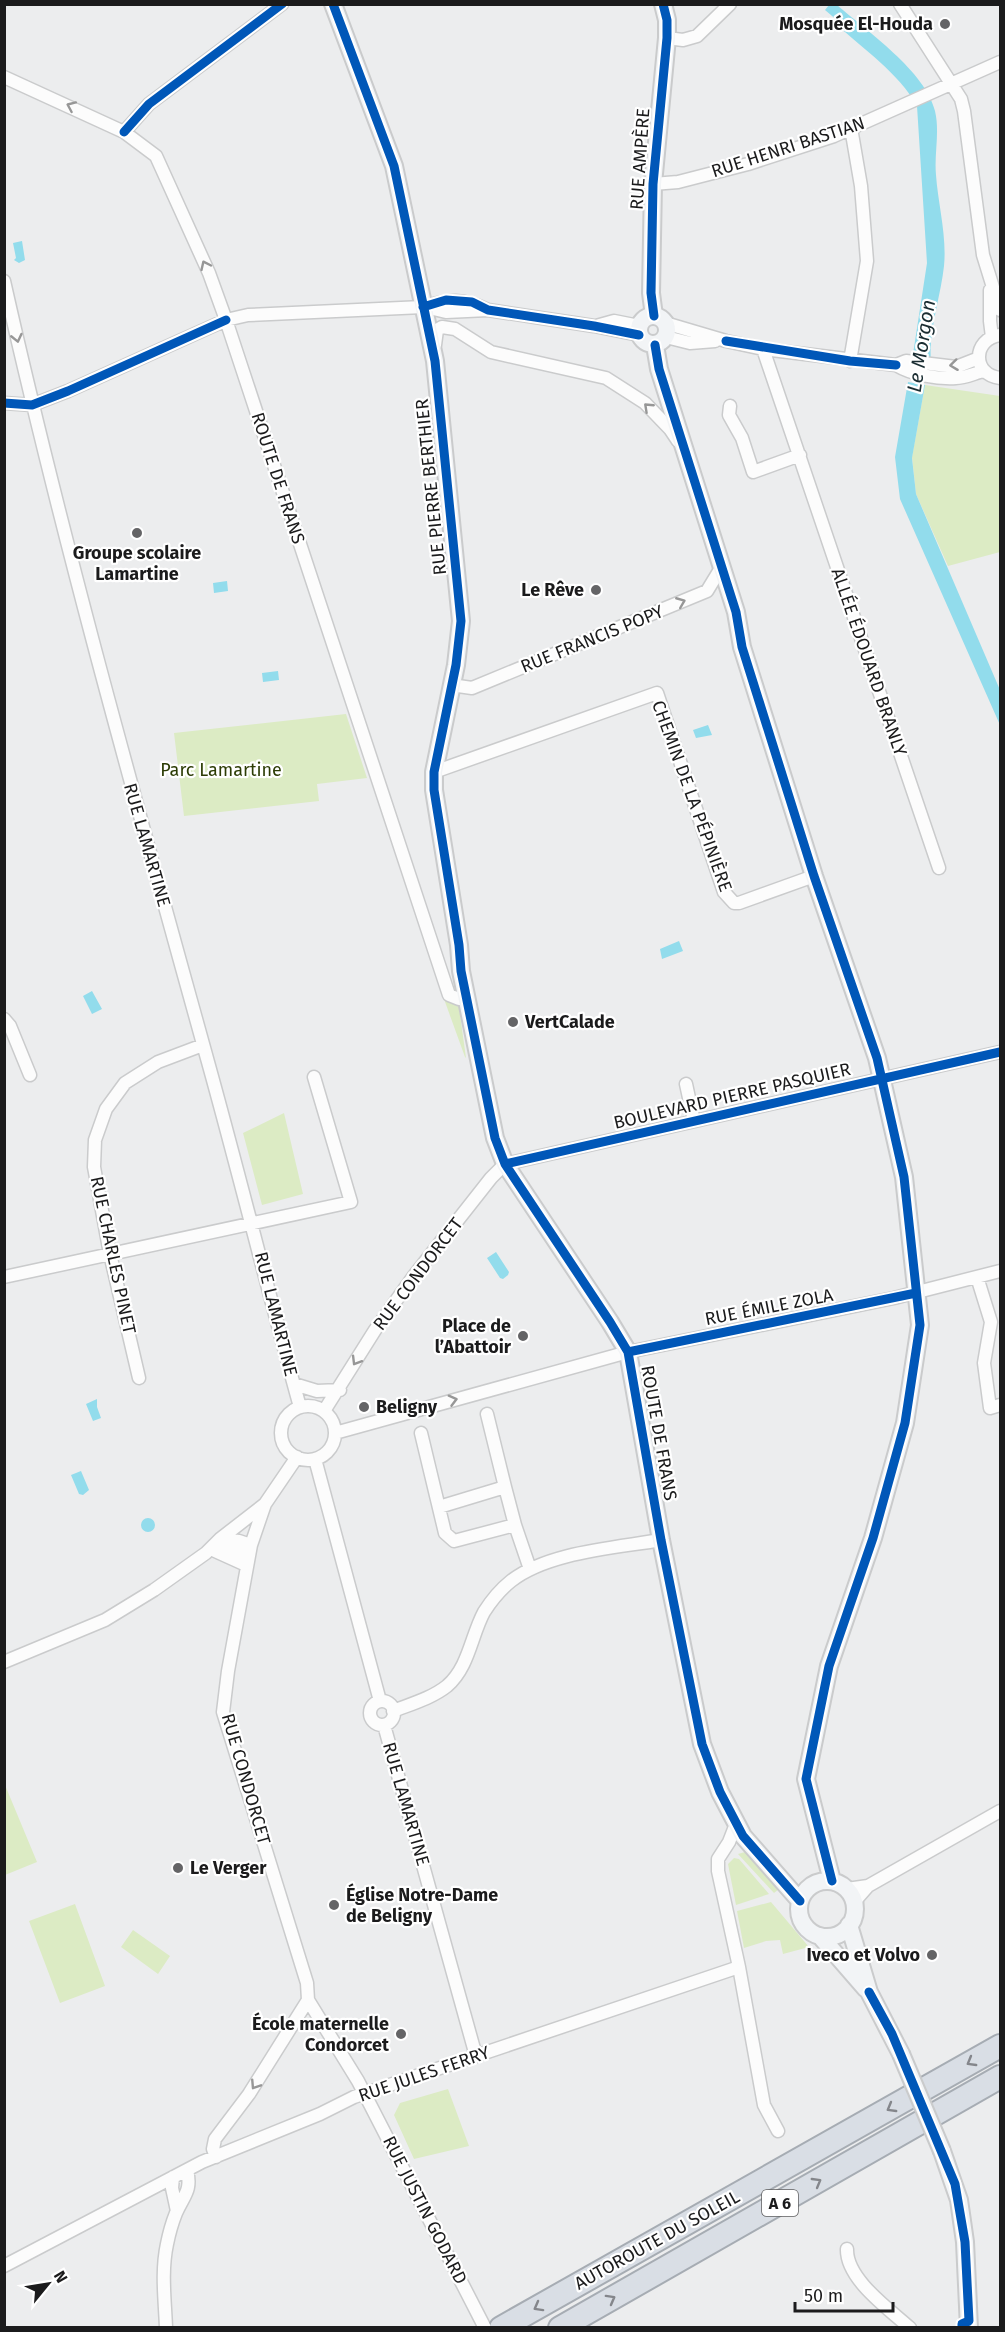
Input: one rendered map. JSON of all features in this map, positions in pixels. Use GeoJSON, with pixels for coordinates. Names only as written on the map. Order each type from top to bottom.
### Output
{"type":"FeatureCollection","features":[{"type":"Feature","properties":{"kind":"highway","name":"AUTOROUTE DU SOLEIL"},"geometry":{"type":"LineString","coordinates":[[501,2328],[1000,2046]]}},
{"type":"Feature","properties":{"kind":"highway","name":"AUTOROUTE DU SOLEIL"},"geometry":{"type":"LineString","coordinates":[[560,2328],[1000,2077]]}},
{"type":"Feature","properties":{"kind":"street"},"geometry":{"type":"LineString","coordinates":[[124,132],[149,104],[282,4]]}},
{"type":"Feature","properties":{"kind":"street","name":"RUE PIERRE BERTHIER"},"geometry":{"type":"LineString","coordinates":[[333,4],[394,166],[435,361],[460,621],[456,665],[434,772],[434,790],[462,974]]}},
{"type":"Feature","properties":{"kind":"street","name":"RUE AMPÈRE"},"geometry":{"type":"LineString","coordinates":[[663,4],[667,20],[667,38],[653,184],[651,293],[660,330],[659,369],[736,612],[742,646],[814,876],[877,1058],[904,1177],[920,1325],[904,1423],[873,1538],[829,1666],[806,1779],[844,1891]]}},
{"type":"Feature","properties":{"kind":"street"},"geometry":{"type":"LineString","coordinates":[[667,38],[690,40],[730,4]]}},
{"type":"Feature","properties":{"kind":"street"},"geometry":{"type":"LineString","coordinates":[[900,4],[961,99],[983,255],[995,281],[1000,310]]}},
{"type":"Feature","properties":{"kind":"street","name":"RUE HENRI BASTIAN"},"geometry":{"type":"LineString","coordinates":[[653,184],[678,182],[748,164],[852,128],[1000,62]]}},
{"type":"Feature","properties":{"kind":"street","name":"ROUTE DE FRANS"},"geometry":{"type":"LineString","coordinates":[[4,77],[124,132],[156,156],[209,273],[226,320],[449,995],[459,999],[466,998]]}},
{"type":"Feature","properties":{"kind":"street"},"geometry":{"type":"LineString","coordinates":[[850,361],[867,261],[861,186],[852,128]]}},
{"type":"Feature","properties":{"kind":"street","name":"RUE LAMARTINE"},"geometry":{"type":"LineString","coordinates":[[4,281],[32,405],[130,785],[252,1224],[300,1407]]}},
{"type":"Feature","properties":{"kind":"street"},"geometry":{"type":"LineString","coordinates":[[995,281],[990,321],[996,336],[982,345],[979,358],[984,370],[1000,378]]}},
{"type":"Feature","properties":{"kind":"street"},"geometry":{"type":"LineString","coordinates":[[4,403],[32,405],[226,320],[248,315],[423,307],[446,312],[488,310],[594,326],[614,321],[639,331],[646,343],[660,330]]}},
{"type":"Feature","properties":{"kind":"street"},"geometry":{"type":"LineString","coordinates":[[639,331],[645,318],[660,330],[690,343],[726,341],[763,349],[896,366],[906,371],[956,367],[979,358]]}},
{"type":"Feature","properties":{"kind":"street"},"geometry":{"type":"LineString","coordinates":[[435,361],[437,330],[442,327],[455,329],[491,352],[606,378],[645,403],[670,429],[686,452]]}},
{"type":"Feature","properties":{"kind":"street","name":"ALLÉE ÉDOUARD BRANLY"},"geometry":{"type":"LineString","coordinates":[[763,349],[939,868]]}},
{"type":"Feature","properties":{"kind":"street"},"geometry":{"type":"LineString","coordinates":[[928,370],[958,378],[984,370]]}},
{"type":"Feature","properties":{"kind":"street"},"geometry":{"type":"LineString","coordinates":[[730,406],[729,415],[742,438],[753,472],[800,455]]}},
{"type":"Feature","properties":{"kind":"street","name":"RUE FRANCIS POPY"},"geometry":{"type":"LineString","coordinates":[[451,684],[472,688],[707,591],[721,568]]}},
{"type":"Feature","properties":{"kind":"street","name":"CHEMIN DE LA PÉPINIÈRE"},"geometry":{"type":"LineString","coordinates":[[434,772],[657,693],[724,892],[728,898],[734,903],[739,903],[814,876]]}},
{"type":"Feature","properties":{"kind":"street"},"geometry":{"type":"LineString","coordinates":[[440,968],[462,974]]}},
{"type":"Feature","properties":{"kind":"street","name":"ROUTE DE FRANS"},"geometry":{"type":"LineString","coordinates":[[462,974],[495,1138],[505,1164],[628,1352],[661,1540],[702,1744],[720,1792],[736,1824],[751,1846],[800,1901]]}},
{"type":"Feature","properties":{"kind":"street"},"geometry":{"type":"LineString","coordinates":[[4,1019],[10,1026],[30,1075]]}},
{"type":"Feature","properties":{"kind":"street","name":"RUE CHARLES PINET"},"geometry":{"type":"LineString","coordinates":[[139,1378],[110,1254],[94,1167],[95,1140],[106,1109],[125,1083],[158,1062],[203,1045]]}},
{"type":"Feature","properties":{"kind":"street","name":"BOULEVARD PIERRE PASQUIER"},"geometry":{"type":"LineString","coordinates":[[505,1164],[1000,1052]]}},
{"type":"Feature","properties":{"kind":"street"},"geometry":{"type":"LineString","coordinates":[[4,1277],[351,1202],[314,1077]]}},
{"type":"Feature","properties":{"kind":"street"},"geometry":{"type":"LineString","coordinates":[[686,1084],[694,1121]]}},
{"type":"Feature","properties":{"kind":"street","name":"RUE CONDORCET"},"geometry":{"type":"LineString","coordinates":[[324,1411],[340,1390],[375,1330],[413,1277],[495,1173],[505,1164]]}},
{"type":"Feature","properties":{"kind":"street","name":"RUE ÉMILE ZOLA"},"geometry":{"type":"LineString","coordinates":[[335,1432],[628,1352],[816,1315],[916,1293],[1000,1271]]}},
{"type":"Feature","properties":{"kind":"street"},"geometry":{"type":"LineString","coordinates":[[977,1277],[990,1322],[984,1363],[990,1408],[1000,1405]]}},
{"type":"Feature","properties":{"kind":"street"},"geometry":{"type":"LineString","coordinates":[[294,1384],[317,1391],[340,1390]]}},
{"type":"Feature","properties":{"kind":"street"},"geometry":{"type":"LineString","coordinates":[[300,1407],[317,1407],[324,1411],[330,1417],[335,1432],[332,1446],[322,1456],[315,1459],[297,1457],[289,1452],[281,1436],[285,1418],[300,1407]]}},
{"type":"Feature","properties":{"kind":"street"},"geometry":{"type":"LineString","coordinates":[[487,1414],[515,1525],[530,1569]]}},
{"type":"Feature","properties":{"kind":"street"},"geometry":{"type":"LineString","coordinates":[[421,1433],[445,1533],[454,1542],[515,1525]]}},
{"type":"Feature","properties":{"kind":"street","name":"RUE CONDORCET"},"geometry":{"type":"LineString","coordinates":[[297,1457],[265,1504],[249,1555],[228,1671],[224,1712],[307,1983],[308,2000],[364,2093]]}},
{"type":"Feature","properties":{"kind":"street"},"geometry":{"type":"LineString","coordinates":[[315,1459],[380,1701]]}},
{"type":"Feature","properties":{"kind":"street"},"geometry":{"type":"LineString","coordinates":[[439,1507],[505,1487]]}},
{"type":"Feature","properties":{"kind":"street"},"geometry":{"type":"LineString","coordinates":[[4,1662],[105,1620],[154,1590],[212,1549],[220,1539],[265,1504]]}},
{"type":"Feature","properties":{"kind":"street"},"geometry":{"type":"LineString","coordinates":[[220,1539],[239,1540],[249,1555]]}},
{"type":"Feature","properties":{"kind":"street"},"geometry":{"type":"LineString","coordinates":[[393,1711],[432,1696],[458,1674],[485,1611],[502,1590],[530,1569],[551,1560],[661,1540]]}},
{"type":"Feature","properties":{"kind":"street"},"geometry":{"type":"LineString","coordinates":[[212,1549],[231,1548],[249,1555]]}},
{"type":"Feature","properties":{"kind":"street"},"geometry":{"type":"LineString","coordinates":[[380,1701],[387,1702],[393,1711],[390,1722],[384,1725],[376,1724],[370,1715],[371,1708],[380,1701]]}},
{"type":"Feature","properties":{"kind":"street","name":"RUE LAMARTINE"},"geometry":{"type":"LineString","coordinates":[[384,1725],[476,2055]]}},
{"type":"Feature","properties":{"kind":"street"},"geometry":{"type":"LineString","coordinates":[[869,1992],[820,1936],[805,1926],[799,1910],[800,1901],[807,1889],[813,1884],[844,1891],[868,1886],[1000,1811]]}},
{"type":"Feature","properties":{"kind":"street"},"geometry":{"type":"LineString","coordinates":[[736,1824],[729,1842],[718,1859],[718,1871],[739,1967],[764,2105],[778,2131]]}},
{"type":"Feature","properties":{"kind":"street"},"geometry":{"type":"LineString","coordinates":[[729,1842],[751,1846]]}},
{"type":"Feature","properties":{"kind":"street"},"geometry":{"type":"LineString","coordinates":[[820,1936],[834,1936],[840,1933],[854,1917],[844,1891]]}},
{"type":"Feature","properties":{"kind":"street"},"geometry":{"type":"LineString","coordinates":[[849,1925],[869,1992],[901,2054],[942,2151],[959,2200],[965,2242],[971,2325]]}},
{"type":"Feature","properties":{"kind":"street","name":"RUE JULES FERRY"},"geometry":{"type":"LineString","coordinates":[[4,2266],[187,2170],[364,2093],[739,1967]]}},
{"type":"Feature","properties":{"kind":"street"},"geometry":{"type":"LineString","coordinates":[[216,2157],[213,2149],[215,2139],[249,2094],[308,2000]]}},
{"type":"Feature","properties":{"kind":"street","name":"RUE JUSTIN GODARD"},"geometry":{"type":"LineString","coordinates":[[364,2093],[485,2328]]}},
{"type":"Feature","properties":{"kind":"street"},"geometry":{"type":"LineString","coordinates":[[166,2328],[164,2268],[168,2238],[177,2211],[187,2194],[189,2184],[187,2170]]}},
{"type":"Feature","properties":{"kind":"street"},"geometry":{"type":"LineString","coordinates":[[173,2177],[172,2188],[177,2211]]}},
{"type":"Feature","properties":{"kind":"street"},"geometry":{"type":"LineString","coordinates":[[846,2249],[846,2259],[861,2281],[910,2328]]}},
{"type":"Feature","properties":{"kind":"green space"},"geometry":{"type":"Polygon","coordinates":[[[925,385],[1000,396],[1000,552],[948,566],[916,494],[912,457],[925,385]]]}},
{"type":"Feature","properties":{"kind":"green space","name":"Parc Lamartine"},"geometry":{"type":"Polygon","coordinates":[[[346,714],[367,778],[317,784],[319,801],[184,816],[174,733],[346,714]]]}},
{"type":"Feature","properties":{"kind":"green space"},"geometry":{"type":"Polygon","coordinates":[[[444,999],[459,1007],[466,1058],[465,1057],[444,999]]]}},
{"type":"Feature","properties":{"kind":"green space"},"geometry":{"type":"Polygon","coordinates":[[[284,1113],[303,1194],[262,1205],[243,1133],[284,1113]]]}},
{"type":"Feature","properties":{"kind":"green space"},"geometry":{"type":"Polygon","coordinates":[[[5,1785],[37,1862],[4,1875],[5,1785]]]}},
{"type":"Feature","properties":{"kind":"green space"},"geometry":{"type":"Polygon","coordinates":[[[745,1852],[779,1889],[774,1893],[738,1854],[745,1852]]]}},
{"type":"Feature","properties":{"kind":"green space"},"geometry":{"type":"Polygon","coordinates":[[[734,1858],[739,1859],[769,1894],[736,1905],[728,1864],[734,1858]]]}},
{"type":"Feature","properties":{"kind":"green space"},"geometry":{"type":"Polygon","coordinates":[[[771,1902],[809,1947],[783,1954],[780,1940],[766,1941],[744,1948],[737,1911],[771,1902]]]}},
{"type":"Feature","properties":{"kind":"green space"},"geometry":{"type":"Polygon","coordinates":[[[75,1904],[105,1986],[60,2003],[29,1921],[75,1904]]]}},
{"type":"Feature","properties":{"kind":"green space"},"geometry":{"type":"Polygon","coordinates":[[[133,1930],[170,1956],[158,1974],[121,1947],[133,1930]]]}},
{"type":"Feature","properties":{"kind":"green space"},"geometry":{"type":"Polygon","coordinates":[[[448,2089],[469,2146],[414,2159],[394,2115],[400,2103],[448,2089]]]}},
{"type":"Feature","properties":{"kind":"water","name":"Le Morgon"},"geometry":{"type":"Polygon","coordinates":[[[829,5],[837,5],[908,67],[929,96],[935,111],[936,175],[945,255],[931,338],[931,360],[927,356],[913,354],[927,263],[917,106],[891,72],[836,24],[838,21],[825,10],[829,5]]]}},
{"type":"Feature","properties":{"kind":"water"},"geometry":{"type":"Polygon","coordinates":[[[22,241],[25,260],[19,263],[14,260],[16,258],[13,243],[22,241]]]}},
{"type":"Feature","properties":{"kind":"water"},"geometry":{"type":"Polygon","coordinates":[[[908,382],[925,385],[912,458],[916,494],[1000,690],[1000,725],[900,499],[895,457],[908,382]]]}},
{"type":"Feature","properties":{"kind":"water"},"geometry":{"type":"Polygon","coordinates":[[[227,581],[228,591],[214,593],[213,583],[227,581]]]}},
{"type":"Feature","properties":{"kind":"water"},"geometry":{"type":"Polygon","coordinates":[[[278,671],[279,680],[263,682],[262,673],[278,671]]]}},
{"type":"Feature","properties":{"kind":"water"},"geometry":{"type":"Polygon","coordinates":[[[708,725],[712,735],[696,738],[693,730],[708,725]]]}},
{"type":"Feature","properties":{"kind":"water"},"geometry":{"type":"Polygon","coordinates":[[[679,941],[683,951],[662,959],[660,949],[679,941]]]}},
{"type":"Feature","properties":{"kind":"water"},"geometry":{"type":"Polygon","coordinates":[[[92,991],[102,1009],[92,1014],[83,996],[92,991]]]}},
{"type":"Feature","properties":{"kind":"water"},"geometry":{"type":"Polygon","coordinates":[[[496,1252],[509,1272],[503,1279],[487,1258],[496,1252]]]}},
{"type":"Feature","properties":{"kind":"water"},"geometry":{"type":"Polygon","coordinates":[[[97,1399],[101,1418],[93,1421],[86,1404],[97,1399]]]}},
{"type":"Feature","properties":{"kind":"water"},"geometry":{"type":"Polygon","coordinates":[[[81,1471],[89,1490],[83,1495],[79,1494],[71,1475],[81,1471]]]}},
{"type":"Feature","properties":{"kind":"water"},"geometry":{"type":"Polygon","coordinates":[[[148,1518],[153,1520],[155,1525],[153,1530],[148,1532],[143,1530],[141,1525],[143,1520],[148,1518]]]}},
{"type":"Feature","properties":{"kind":"cycle path"},"geometry":{"type":"LineString","coordinates":[[124,132],[149,104],[282,4]]}},
{"type":"Feature","properties":{"kind":"cycle path"},"geometry":{"type":"LineString","coordinates":[[333,4],[394,166],[435,361],[461,621],[456,665],[434,772],[434,790],[459,945],[461,971],[495,1138],[505,1164],[628,1352],[661,1540],[702,1744],[720,1792],[743,1836],[800,1901]]}},
{"type":"Feature","properties":{"kind":"cycle path"},"geometry":{"type":"LineString","coordinates":[[654,316],[651,293],[653,184],[667,38],[667,20],[663,4]]}},
{"type":"Feature","properties":{"kind":"cycle path"},"geometry":{"type":"LineString","coordinates":[[423,307],[446,300],[472,302],[488,310],[639,335]]}},
{"type":"Feature","properties":{"kind":"cycle path"},"geometry":{"type":"LineString","coordinates":[[4,403],[32,405],[226,320]]}},
{"type":"Feature","properties":{"kind":"cycle path"},"geometry":{"type":"LineString","coordinates":[[726,341],[850,361],[896,365]]}},
{"type":"Feature","properties":{"kind":"cycle path"},"geometry":{"type":"LineString","coordinates":[[655,345],[659,369],[736,612],[742,647],[814,876],[877,1058],[904,1177],[920,1325],[905,1423],[873,1538],[829,1666],[806,1779],[832,1881]]}},
{"type":"Feature","properties":{"kind":"cycle path"},"geometry":{"type":"LineString","coordinates":[[505,1164],[1000,1052]]}},
{"type":"Feature","properties":{"kind":"cycle path"},"geometry":{"type":"LineString","coordinates":[[628,1352],[916,1293]]}},
{"type":"Feature","properties":{"kind":"cycle path"},"geometry":{"type":"LineString","coordinates":[[869,1992],[892,2034],[955,2184],[965,2242],[969,2321],[962,2324],[962,2328]]}},
{"type":"Feature","properties":{"kind":"place","name":"Mosquée El-Houda"},"geometry":{"type":"Point","coordinates":[945,24]}},
{"type":"Feature","properties":{"kind":"place","name":"Groupe scolaire Lamartine"},"geometry":{"type":"Point","coordinates":[137,533]}},
{"type":"Feature","properties":{"kind":"place","name":"Le Rêve"},"geometry":{"type":"Point","coordinates":[596,590]}},
{"type":"Feature","properties":{"kind":"place","name":"VertCalade"},"geometry":{"type":"Point","coordinates":[513,1022]}},
{"type":"Feature","properties":{"kind":"place","name":"Place de l’Abattoir"},"geometry":{"type":"Point","coordinates":[523,1336]}},
{"type":"Feature","properties":{"kind":"place","name":"Beligny"},"geometry":{"type":"Point","coordinates":[364,1407]}},
{"type":"Feature","properties":{"kind":"place","name":"Le Verger"},"geometry":{"type":"Point","coordinates":[178,1868]}},
{"type":"Feature","properties":{"kind":"place","name":"Église Notre-Dame de Beligny"},"geometry":{"type":"Point","coordinates":[334,1905]}},
{"type":"Feature","properties":{"kind":"place","name":"Iveco et Volvo"},"geometry":{"type":"Point","coordinates":[932,1955]}},
{"type":"Feature","properties":{"kind":"place","name":"École maternelle Condorcet"},"geometry":{"type":"Point","coordinates":[401,2034]}}]}
